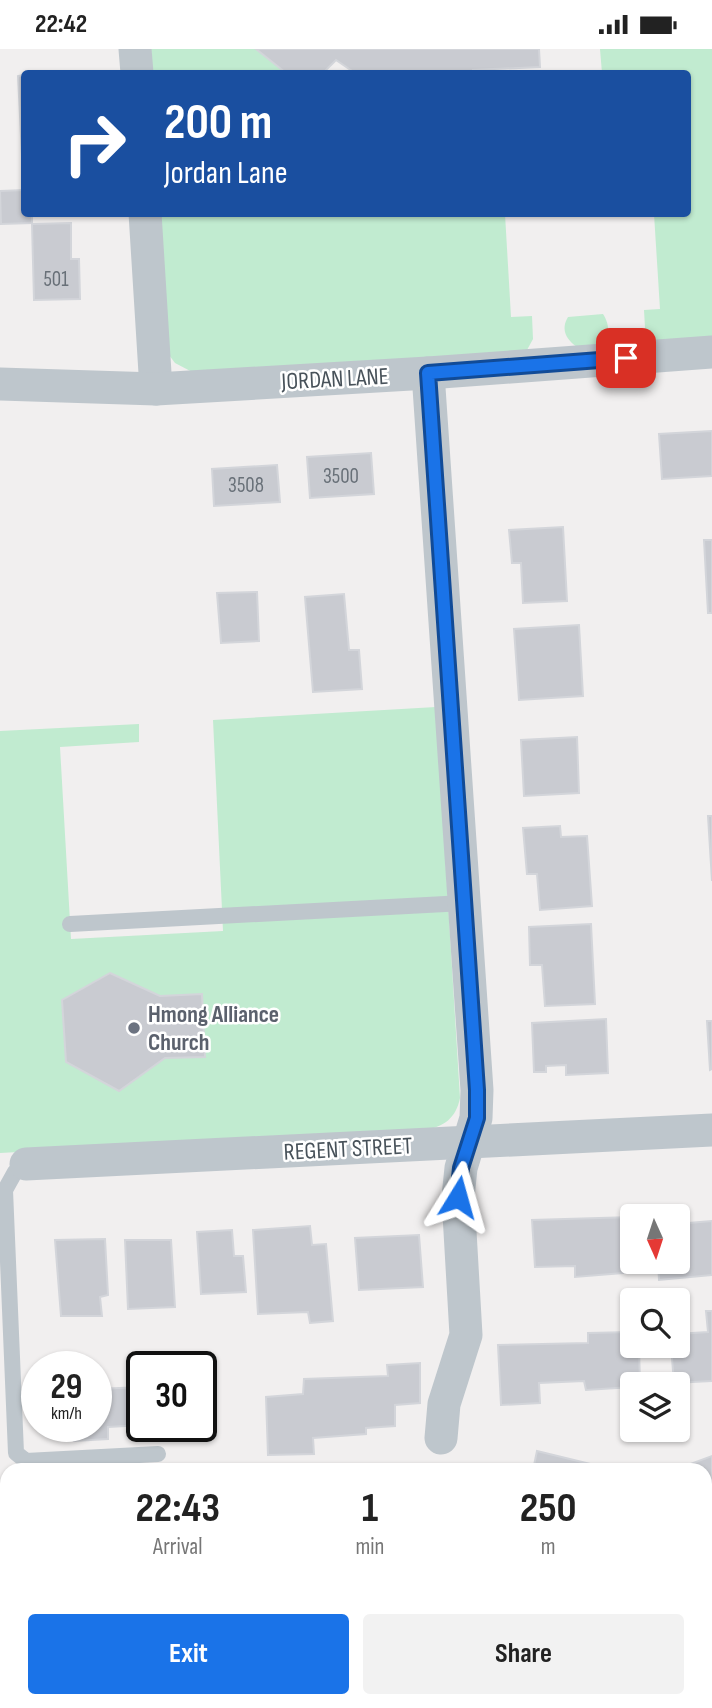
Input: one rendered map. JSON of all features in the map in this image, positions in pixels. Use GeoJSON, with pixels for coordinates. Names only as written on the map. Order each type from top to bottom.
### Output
{"type":"FeatureCollection","features":[{"type":"Feature","properties":{"kind":"street"},"geometry":{"type":"LineString","coordinates":[[135,49],[137,70]]}},
{"type":"Feature","properties":{"kind":"street"},"geometry":{"type":"LineString","coordinates":[[145,217],[156,389]]}},
{"type":"Feature","properties":{"kind":"street","name":"JORDAN LANE"},"geometry":{"type":"LineString","coordinates":[[0,384],[156,389],[712,352]]}},
{"type":"Feature","properties":{"kind":"street"},"geometry":{"type":"LineString","coordinates":[[428,373],[477,1090],[477,1118],[461,1168],[458,1197],[466,1335],[444,1404],[442,1438]]}},
{"type":"Feature","properties":{"kind":"street","name":"REGENT STREET"},"geometry":{"type":"LineString","coordinates":[[26,1164],[712,1130]]}},
{"type":"Feature","properties":{"kind":"lane"},"geometry":{"type":"LineString","coordinates":[[70,924],[464,903]]}},
{"type":"Feature","properties":{"kind":"lane"},"geometry":{"type":"LineString","coordinates":[[26,1164],[15,1172],[5,1190],[16,1453],[26,1461],[158,1454]]}},
{"type":"Feature","properties":{"kind":"green space"},"geometry":{"type":"Polygon","coordinates":[[[151,49],[256,49],[282,70],[152,70],[151,49]]]}},
{"type":"Feature","properties":{"kind":"green space"},"geometry":{"type":"Polygon","coordinates":[[[600,49],[712,49],[712,341],[646,345],[644,310],[660,309],[654,217],[691,217],[691,70],[602,70],[600,49]]]}},
{"type":"Feature","properties":{"kind":"green space"},"geometry":{"type":"Polygon","coordinates":[[[160,217],[505,217],[511,317],[532,316],[533,339],[527,350],[196,374],[175,363],[169,355],[160,217]]]}},
{"type":"Feature","properties":{"kind":"green space"},"geometry":{"type":"Polygon","coordinates":[[[603,314],[608,333],[601,346],[579,348],[568,339],[565,326],[568,317],[603,314]]]}},
{"type":"Feature","properties":{"kind":"green space"},"geometry":{"type":"Polygon","coordinates":[[[436,707],[460,1098],[456,1111],[438,1127],[424,1130],[0,1153],[0,731],[139,724],[139,742],[60,747],[71,939],[223,931],[213,720],[436,707]],[[110,973],[62,1000],[66,1062],[119,1091],[165,1058],[205,1057],[160,996],[110,973]]]}},
{"type":"Feature","properties":{"kind":"building"},"geometry":{"type":"Polygon","coordinates":[[[256,49],[539,49],[540,67],[351,70],[336,60],[326,70],[282,70],[256,49]]]}},
{"type":"Feature","properties":{"kind":"building"},"geometry":{"type":"Polygon","coordinates":[[[18,76],[21,76],[21,136],[18,76]]]}},
{"type":"Feature","properties":{"kind":"building"},"geometry":{"type":"Polygon","coordinates":[[[21,190],[21,217],[32,217],[32,223],[1,224],[0,191],[21,190]]]}},
{"type":"Feature","properties":{"kind":"building"},"geometry":{"type":"Polygon","coordinates":[[[71,223],[71,259],[79,259],[80,299],[34,300],[32,224],[71,223]]]}},
{"type":"Feature","properties":{"kind":"building"},"geometry":{"type":"Polygon","coordinates":[[[712,431],[712,476],[662,479],[659,434],[712,431]]]}},
{"type":"Feature","properties":{"kind":"building"},"geometry":{"type":"Polygon","coordinates":[[[371,453],[374,494],[310,498],[307,457],[371,453]]]}},
{"type":"Feature","properties":{"kind":"building"},"geometry":{"type":"Polygon","coordinates":[[[277,465],[280,502],[214,506],[212,469],[277,465]]]}},
{"type":"Feature","properties":{"kind":"building"},"geometry":{"type":"Polygon","coordinates":[[[563,527],[567,601],[523,603],[521,563],[512,563],[509,530],[563,527]]]}},
{"type":"Feature","properties":{"kind":"building"},"geometry":{"type":"Polygon","coordinates":[[[704,540],[712,540],[712,613],[708,613],[704,540]]]}},
{"type":"Feature","properties":{"kind":"building"},"geometry":{"type":"Polygon","coordinates":[[[257,592],[259,641],[221,643],[217,593],[257,592]]]}},
{"type":"Feature","properties":{"kind":"building"},"geometry":{"type":"Polygon","coordinates":[[[344,594],[349,650],[359,650],[362,689],[313,692],[305,597],[344,594]]]}},
{"type":"Feature","properties":{"kind":"building"},"geometry":{"type":"Polygon","coordinates":[[[579,625],[583,696],[519,700],[514,629],[579,625]]]}},
{"type":"Feature","properties":{"kind":"building"},"geometry":{"type":"Polygon","coordinates":[[[577,737],[579,793],[524,796],[521,740],[577,737]]]}},
{"type":"Feature","properties":{"kind":"building"},"geometry":{"type":"Polygon","coordinates":[[[708,816],[712,816],[712,881],[708,816]]]}},
{"type":"Feature","properties":{"kind":"building"},"geometry":{"type":"Polygon","coordinates":[[[560,826],[561,837],[587,836],[592,906],[540,910],[537,874],[527,874],[523,828],[560,826]]]}},
{"type":"Feature","properties":{"kind":"building"},"geometry":{"type":"Polygon","coordinates":[[[591,924],[595,1004],[545,1006],[542,965],[530,965],[529,927],[591,924]]]}},
{"type":"Feature","properties":{"kind":"building","name":"Hmong Alliance Church"},"geometry":{"type":"Polygon","coordinates":[[[110,973],[160,996],[202,994],[205,1057],[165,1058],[119,1091],[66,1062],[62,1000],[110,973]]]}},
{"type":"Feature","properties":{"kind":"building"},"geometry":{"type":"Polygon","coordinates":[[[606,1019],[608,1073],[566,1075],[566,1065],[546,1066],[546,1072],[534,1072],[532,1023],[606,1019]]]}},
{"type":"Feature","properties":{"kind":"building"},"geometry":{"type":"Polygon","coordinates":[[[707,1021],[712,1021],[710,1070],[707,1021]]]}},
{"type":"Feature","properties":{"kind":"building"},"geometry":{"type":"Polygon","coordinates":[[[620,1217],[620,1273],[575,1277],[575,1266],[535,1267],[532,1220],[620,1217]]]}},
{"type":"Feature","properties":{"kind":"building"},"geometry":{"type":"Polygon","coordinates":[[[712,1221],[712,1275],[659,1280],[659,1274],[690,1274],[690,1223],[712,1221]]]}},
{"type":"Feature","properties":{"kind":"building"},"geometry":{"type":"Polygon","coordinates":[[[310,1226],[312,1245],[326,1244],[333,1321],[310,1323],[308,1312],[258,1314],[253,1230],[310,1226]]]}},
{"type":"Feature","properties":{"kind":"building"},"geometry":{"type":"Polygon","coordinates":[[[232,1230],[234,1256],[243,1256],[246,1292],[201,1294],[197,1232],[232,1230]]]}},
{"type":"Feature","properties":{"kind":"building"},"geometry":{"type":"Polygon","coordinates":[[[419,1235],[423,1287],[359,1290],[355,1238],[419,1235]]]}},
{"type":"Feature","properties":{"kind":"building"},"geometry":{"type":"Polygon","coordinates":[[[105,1239],[108,1295],[100,1297],[102,1316],[61,1316],[55,1240],[105,1239]]]}},
{"type":"Feature","properties":{"kind":"building"},"geometry":{"type":"Polygon","coordinates":[[[125,1240],[171,1240],[175,1307],[128,1309],[125,1240]]]}},
{"type":"Feature","properties":{"kind":"building"},"geometry":{"type":"Polygon","coordinates":[[[706,1311],[712,1311],[712,1381],[690,1382],[690,1372],[673,1372],[672,1358],[690,1358],[690,1333],[708,1332],[706,1311]]]}},
{"type":"Feature","properties":{"kind":"building"},"geometry":{"type":"Polygon","coordinates":[[[620,1332],[620,1358],[639,1358],[640,1372],[620,1372],[620,1388],[586,1390],[584,1381],[539,1383],[540,1403],[501,1405],[498,1345],[588,1343],[588,1333],[620,1332]]]}},
{"type":"Feature","properties":{"kind":"building"},"geometry":{"type":"Polygon","coordinates":[[[420,1363],[420,1403],[395,1405],[395,1426],[366,1428],[366,1434],[313,1438],[314,1454],[268,1455],[266,1397],[303,1394],[304,1379],[388,1376],[387,1365],[420,1363]]]}},
{"type":"Feature","properties":{"kind":"building"},"geometry":{"type":"Polygon","coordinates":[[[112,1388],[126,1388],[126,1426],[112,1427],[112,1388]]]}},
{"type":"Feature","properties":{"kind":"building"},"geometry":{"type":"Polygon","coordinates":[[[537,1451],[586,1463],[534,1463],[537,1451]]]}},
{"type":"Feature","properties":{"kind":"building"},"geometry":{"type":"Polygon","coordinates":[[[712,1456],[712,1463],[693,1463],[712,1456]]]}},
{"type":"Feature","properties":{"kind":"place","name":"Hmong Alliance Church"},"geometry":{"type":"Point","coordinates":[134,1028]}},
{"type":"Feature","properties":{"kind":"route"},"geometry":{"type":"LineString","coordinates":[[458,1197],[461,1168],[477,1118],[477,1090],[428,373],[626,358]]}}]}
